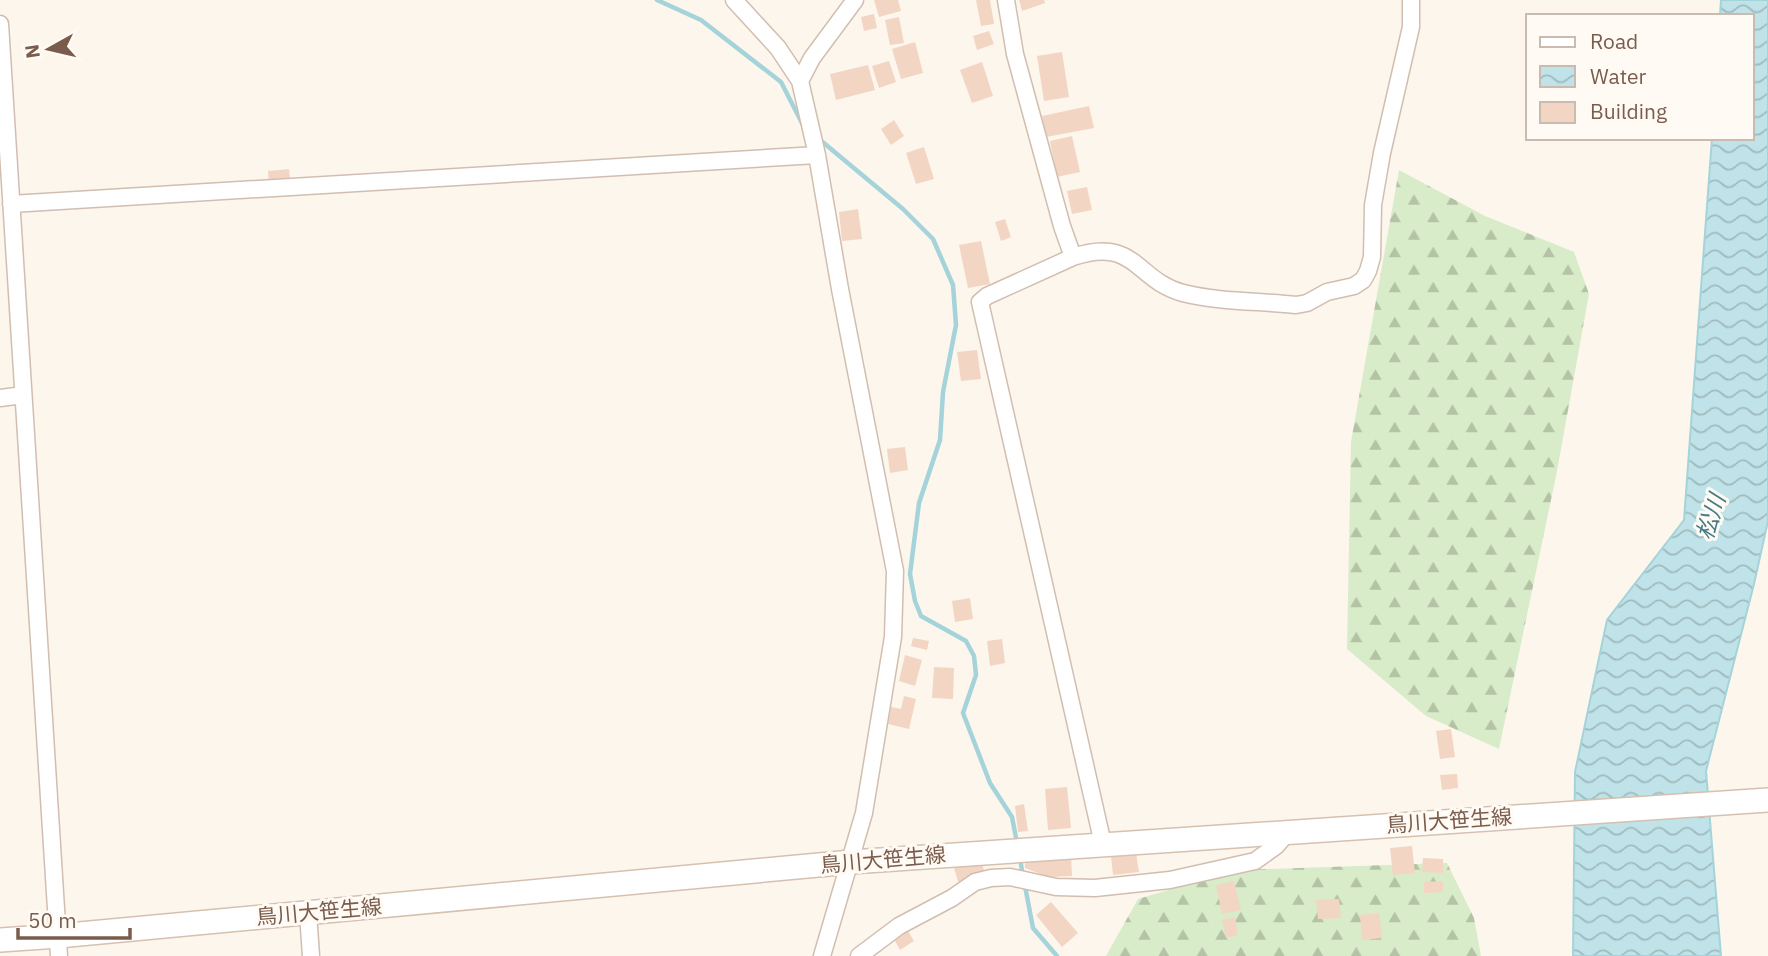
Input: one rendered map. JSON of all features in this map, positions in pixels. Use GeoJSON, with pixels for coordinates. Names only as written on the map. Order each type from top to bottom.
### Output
{"type":"FeatureCollection","features":[{"type":"Feature","properties":{"kind":"street"},"geometry":{"type":"LineString","coordinates":[[734,0],[778,48],[800,81],[816,150],[895,571],[893,637],[864,813],[822,956]]}},
{"type":"Feature","properties":{"kind":"street"},"geometry":{"type":"LineString","coordinates":[[800,81],[812,58],[855,0]]}},
{"type":"Feature","properties":{"kind":"street"},"geometry":{"type":"LineString","coordinates":[[1006,0],[1014,54],[1073,257]]}},
{"type":"Feature","properties":{"kind":"street"},"geometry":{"type":"LineString","coordinates":[[1103,844],[980,302],[986,296],[1073,257],[1111,251],[1133,260],[1167,287],[1182,293],[1296,305],[1307,303],[1327,292],[1354,286],[1363,280],[1372,257],[1373,205],[1411,27],[1411,0]]}},
{"type":"Feature","properties":{"kind":"street"},"geometry":{"type":"LineString","coordinates":[[0,24],[4,155],[11,204],[58,946]]}},
{"type":"Feature","properties":{"kind":"street"},"geometry":{"type":"LineString","coordinates":[[11,204],[816,150]]}},
{"type":"Feature","properties":{"kind":"street"},"geometry":{"type":"LineString","coordinates":[[0,398],[23,395]]}},
{"type":"Feature","properties":{"kind":"street","name":"鳥川大笹生線"},"geometry":{"type":"LineString","coordinates":[[0,940],[58,946],[309,913],[851,862],[1768,800]]}},
{"type":"Feature","properties":{"kind":"street"},"geometry":{"type":"LineString","coordinates":[[859,956],[899,926],[952,898],[975,882],[1010,877],[1056,887],[1096,888],[1170,880],[1255,861],[1276,846],[1288,832]]}},
{"type":"Feature","properties":{"kind":"street"},"geometry":{"type":"LineString","coordinates":[[309,913],[311,956]]}},
{"type":"Feature","properties":{"kind":"green space"},"geometry":{"type":"Polygon","coordinates":[[[1399,170],[1485,216],[1574,252],[1589,294],[1557,471],[1499,749],[1426,716],[1347,649],[1351,442],[1399,170]]]}},
{"type":"Feature","properties":{"kind":"green space"},"geometry":{"type":"Polygon","coordinates":[[[1447,863],[1474,918],[1481,956],[1106,956],[1138,899],[1237,870],[1447,863]]]}},
{"type":"Feature","properties":{"kind":"water","name":"松川"},"geometry":{"type":"Polygon","coordinates":[[[1721,0],[1768,0],[1768,521],[1706,771],[1721,956],[1573,956],[1575,772],[1607,620],[1684,520],[1712,140],[1754,140],[1754,14],[1720,14],[1721,0]]]}},
{"type":"Feature","properties":{"kind":"building"},"geometry":{"type":"Polygon","coordinates":[[[874,0],[898,0],[901,11],[879,17],[874,0]]]}},
{"type":"Feature","properties":{"kind":"building"},"geometry":{"type":"Polygon","coordinates":[[[976,0],[990,0],[994,24],[981,26],[976,0]]]}},
{"type":"Feature","properties":{"kind":"building"},"geometry":{"type":"Polygon","coordinates":[[[1019,0],[1044,0],[1045,3],[1022,11],[1019,0]]]}},
{"type":"Feature","properties":{"kind":"building"},"geometry":{"type":"Polygon","coordinates":[[[874,14],[877,28],[864,31],[861,17],[874,14]]]}},
{"type":"Feature","properties":{"kind":"building"},"geometry":{"type":"Polygon","coordinates":[[[899,17],[904,43],[890,45],[885,20],[899,17]]]}},
{"type":"Feature","properties":{"kind":"building"},"geometry":{"type":"Polygon","coordinates":[[[989,31],[994,44],[977,50],[973,36],[989,31]]]}},
{"type":"Feature","properties":{"kind":"building"},"geometry":{"type":"Polygon","coordinates":[[[915,42],[923,73],[901,79],[892,49],[915,42]]]}},
{"type":"Feature","properties":{"kind":"building"},"geometry":{"type":"Polygon","coordinates":[[[1062,52],[1069,97],[1044,101],[1037,56],[1062,52]]]}},
{"type":"Feature","properties":{"kind":"building"},"geometry":{"type":"Polygon","coordinates":[[[889,61],[896,82],[879,88],[872,66],[889,61]]]}},
{"type":"Feature","properties":{"kind":"building"},"geometry":{"type":"Polygon","coordinates":[[[982,62],[993,96],[972,103],[960,70],[982,62]]]}},
{"type":"Feature","properties":{"kind":"building"},"geometry":{"type":"Polygon","coordinates":[[[868,65],[875,90],[836,100],[830,74],[868,65]]]}},
{"type":"Feature","properties":{"kind":"building"},"geometry":{"type":"Polygon","coordinates":[[[1089,106],[1094,128],[1046,137],[1042,116],[1089,106]]]}},
{"type":"Feature","properties":{"kind":"building"},"geometry":{"type":"Polygon","coordinates":[[[894,120],[904,136],[891,145],[881,129],[894,120]]]}},
{"type":"Feature","properties":{"kind":"building"},"geometry":{"type":"Polygon","coordinates":[[[1072,136],[1080,172],[1057,177],[1050,141],[1072,136]]]}},
{"type":"Feature","properties":{"kind":"building"},"geometry":{"type":"Polygon","coordinates":[[[924,147],[934,179],[916,184],[906,153],[924,147]]]}},
{"type":"Feature","properties":{"kind":"building"},"geometry":{"type":"Polygon","coordinates":[[[289,169],[290,180],[269,183],[268,171],[289,169]]]}},
{"type":"Feature","properties":{"kind":"building"},"geometry":{"type":"Polygon","coordinates":[[[1087,187],[1092,210],[1072,214],[1067,191],[1087,187]]]}},
{"type":"Feature","properties":{"kind":"building"},"geometry":{"type":"Polygon","coordinates":[[[858,209],[862,239],[842,241],[839,212],[858,209]]]}},
{"type":"Feature","properties":{"kind":"building"},"geometry":{"type":"Polygon","coordinates":[[[1005,219],[1011,237],[1001,241],[995,222],[1005,219]]]}},
{"type":"Feature","properties":{"kind":"building"},"geometry":{"type":"Polygon","coordinates":[[[981,241],[990,284],[968,288],[959,245],[981,241]]]}},
{"type":"Feature","properties":{"kind":"building"},"geometry":{"type":"Polygon","coordinates":[[[977,350],[981,379],[961,381],[957,352],[977,350]]]}},
{"type":"Feature","properties":{"kind":"building"},"geometry":{"type":"Polygon","coordinates":[[[905,447],[908,470],[890,473],[887,449],[905,447]]]}},
{"type":"Feature","properties":{"kind":"building"},"geometry":{"type":"Polygon","coordinates":[[[970,598],[973,619],[955,622],[952,601],[970,598]]]}},
{"type":"Feature","properties":{"kind":"building"},"geometry":{"type":"Polygon","coordinates":[[[913,638],[929,641],[927,650],[911,646],[913,638]]]}},
{"type":"Feature","properties":{"kind":"building"},"geometry":{"type":"Polygon","coordinates":[[[1002,639],[1005,663],[990,666],[987,641],[1002,639]]]}},
{"type":"Feature","properties":{"kind":"building"},"geometry":{"type":"Polygon","coordinates":[[[905,655],[922,660],[915,686],[899,681],[905,655]]]}},
{"type":"Feature","properties":{"kind":"building"},"geometry":{"type":"Polygon","coordinates":[[[934,667],[954,668],[953,699],[932,698],[934,667]]]}},
{"type":"Feature","properties":{"kind":"building"},"geometry":{"type":"Polygon","coordinates":[[[904,696],[916,699],[909,729],[888,724],[891,707],[901,709],[904,696]]]}},
{"type":"Feature","properties":{"kind":"building"},"geometry":{"type":"Polygon","coordinates":[[[1451,729],[1455,757],[1440,759],[1436,731],[1451,729]]]}},
{"type":"Feature","properties":{"kind":"building"},"geometry":{"type":"Polygon","coordinates":[[[1457,774],[1458,788],[1442,790],[1440,775],[1457,774]]]}},
{"type":"Feature","properties":{"kind":"building"},"geometry":{"type":"Polygon","coordinates":[[[1067,787],[1071,828],[1048,830],[1045,789],[1067,787]]]}},
{"type":"Feature","properties":{"kind":"building"},"geometry":{"type":"Polygon","coordinates":[[[1024,804],[1028,831],[1018,832],[1015,806],[1024,804]]]}},
{"type":"Feature","properties":{"kind":"building"},"geometry":{"type":"Polygon","coordinates":[[[1412,846],[1415,873],[1393,875],[1390,848],[1412,846]]]}},
{"type":"Feature","properties":{"kind":"building"},"geometry":{"type":"Polygon","coordinates":[[[1136,853],[1139,872],[1113,875],[1111,856],[1136,853]]]}},
{"type":"Feature","properties":{"kind":"building"},"geometry":{"type":"Polygon","coordinates":[[[1071,854],[1072,876],[1048,877],[1025,868],[1025,857],[1071,854]]]}},
{"type":"Feature","properties":{"kind":"building"},"geometry":{"type":"Polygon","coordinates":[[[980,856],[985,874],[958,882],[953,864],[980,856]]]}},
{"type":"Feature","properties":{"kind":"building"},"geometry":{"type":"Polygon","coordinates":[[[1423,858],[1443,859],[1443,873],[1422,872],[1423,858]]]}},
{"type":"Feature","properties":{"kind":"building"},"geometry":{"type":"Polygon","coordinates":[[[1234,881],[1241,910],[1222,914],[1216,885],[1234,881]]]}},
{"type":"Feature","properties":{"kind":"building"},"geometry":{"type":"Polygon","coordinates":[[[1443,881],[1443,892],[1424,893],[1424,882],[1443,881]]]}},
{"type":"Feature","properties":{"kind":"building"},"geometry":{"type":"Polygon","coordinates":[[[1339,899],[1341,918],[1318,919],[1316,900],[1339,899]]]}},
{"type":"Feature","properties":{"kind":"building"},"geometry":{"type":"Polygon","coordinates":[[[1051,902],[1078,933],[1062,947],[1036,915],[1051,902]]]}},
{"type":"Feature","properties":{"kind":"building"},"geometry":{"type":"Polygon","coordinates":[[[1379,913],[1382,938],[1362,940],[1360,915],[1379,913]]]}},
{"type":"Feature","properties":{"kind":"building"},"geometry":{"type":"Polygon","coordinates":[[[1235,917],[1238,935],[1226,938],[1222,920],[1235,917]]]}},
{"type":"Feature","properties":{"kind":"building"},"geometry":{"type":"Polygon","coordinates":[[[908,931],[914,941],[900,950],[894,939],[908,931]]]}},
{"type":"Feature","properties":{"kind":"waterway"},"geometry":{"type":"LineString","coordinates":[[657,0],[701,20],[781,82],[804,127]]}},
{"type":"Feature","properties":{"kind":"waterway"},"geometry":{"type":"LineString","coordinates":[[819,139],[903,209],[933,239],[953,285],[956,325],[943,392],[940,440],[919,503],[910,574],[921,616],[966,641],[974,656],[976,675],[963,713],[990,783],[1012,817],[1017,843]]}},
{"type":"Feature","properties":{"kind":"waterway"},"geometry":{"type":"LineString","coordinates":[[1020,858],[1023,877]]}},
{"type":"Feature","properties":{"kind":"waterway"},"geometry":{"type":"LineString","coordinates":[[1025,886],[1033,928],[1057,956]]}}]}
